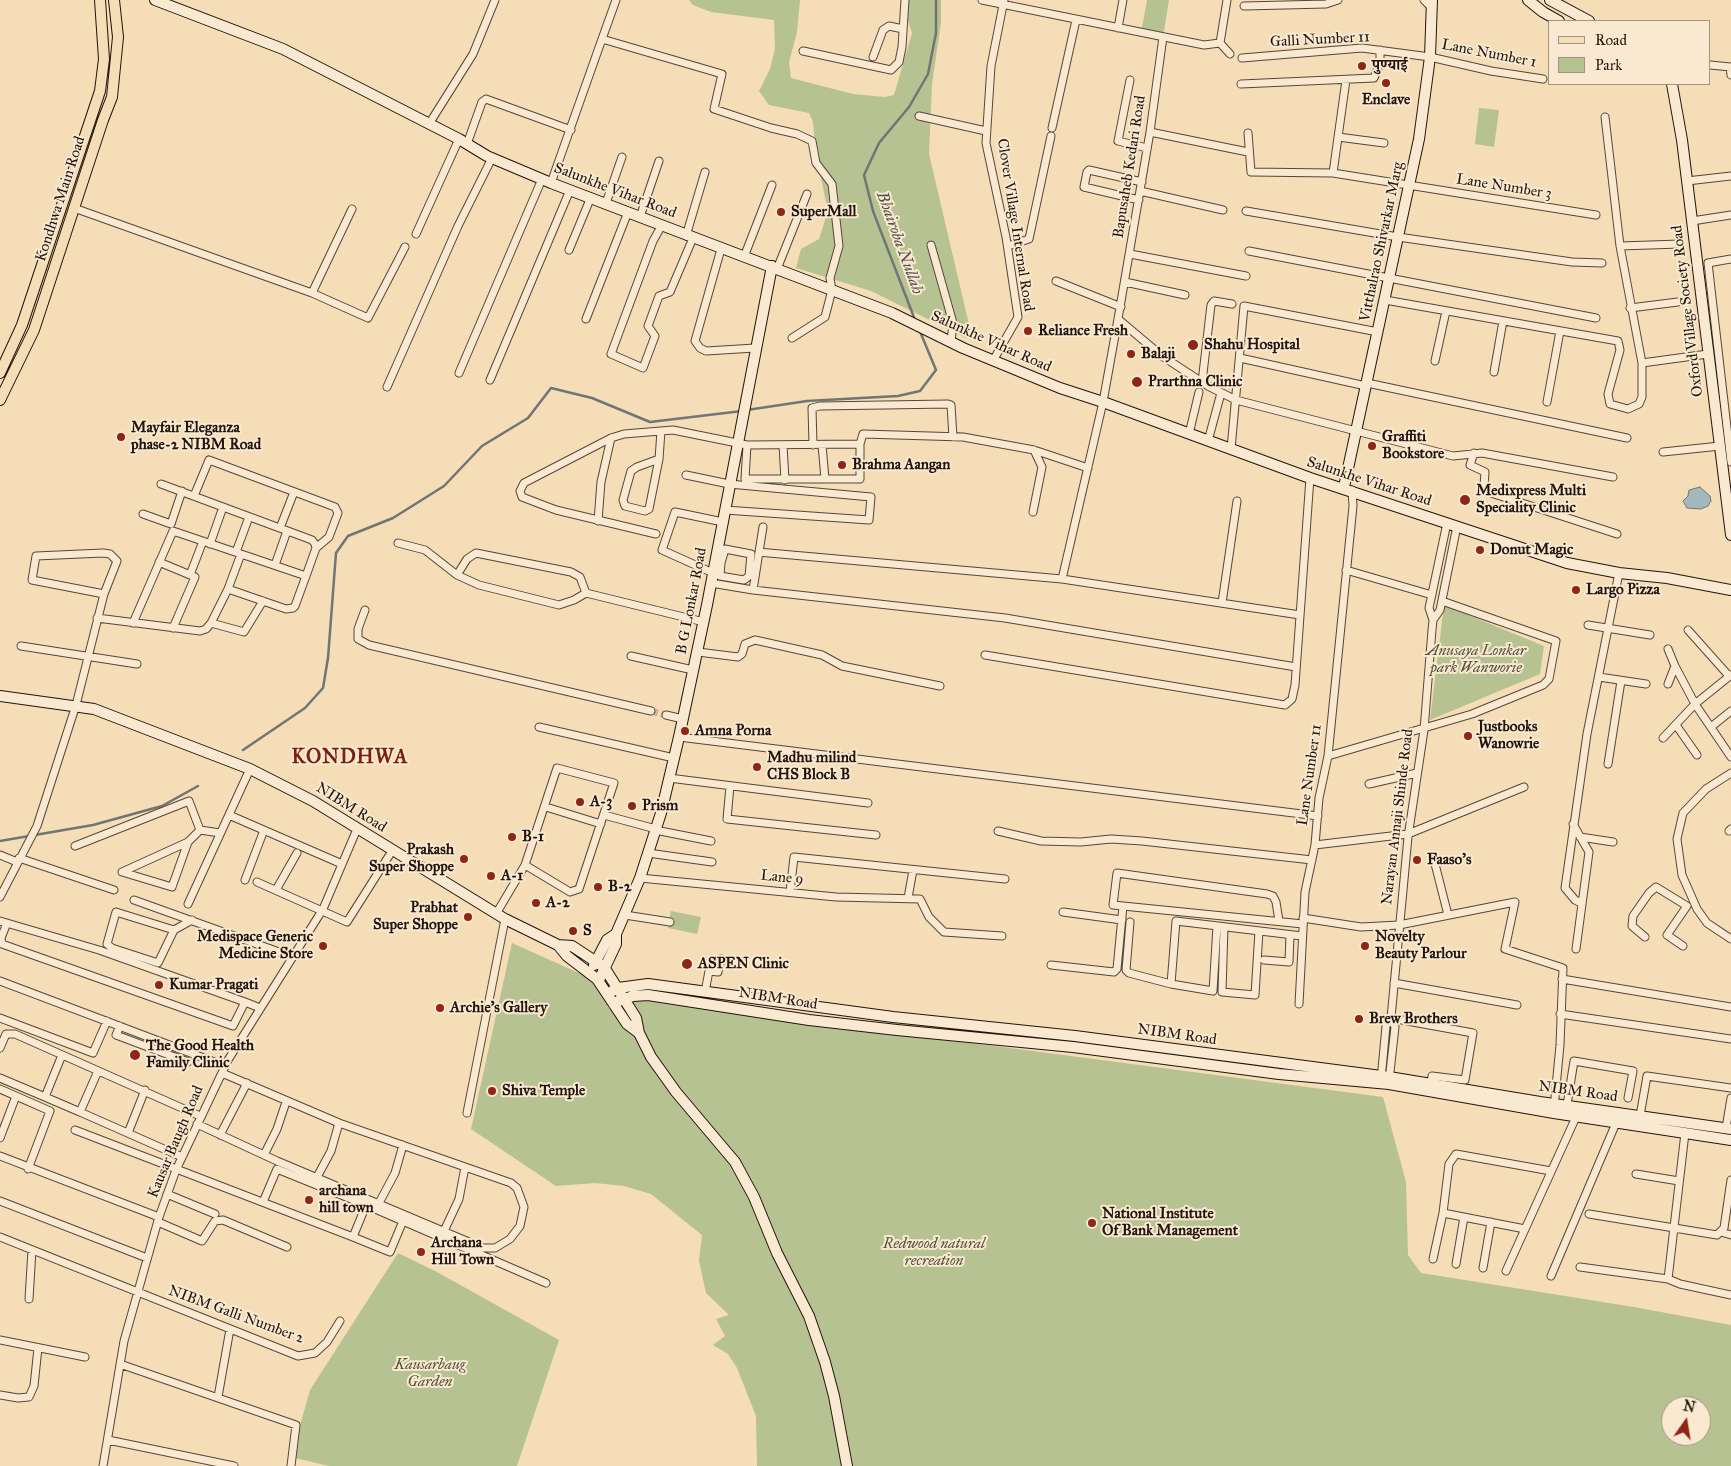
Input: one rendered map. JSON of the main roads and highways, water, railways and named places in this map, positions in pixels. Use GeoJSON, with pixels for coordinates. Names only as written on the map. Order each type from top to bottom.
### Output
{"type":"FeatureCollection","features":[{"type":"Feature","properties":{"kind":"main road","name":"Kondhwa Main Road"},"geometry":{"type":"LineString","coordinates":[[0,373],[22,325],[100,92],[104,59],[100,0]]}},
{"type":"Feature","properties":{"kind":"main road","name":"Kondhwa Main Road"},"geometry":{"type":"LineString","coordinates":[[0,400],[34,330],[109,106],[115,84],[118,38],[114,0]]}},
{"type":"Feature","properties":{"kind":"main road"},"geometry":{"type":"LineString","coordinates":[[96,102],[109,106]]}},
{"type":"Feature","properties":{"kind":"water"},"geometry":{"type":"Polygon","coordinates":[[[1700,487],[1710,496],[1711,501],[1708,506],[1701,509],[1687,508],[1683,501],[1688,496],[1689,490],[1700,487]]]}},
{"type":"Feature","properties":{"kind":"waterway","name":"Bhairoba Nullah"},"geometry":{"type":"LineString","coordinates":[[915,320],[873,211],[864,175],[879,143],[909,107],[928,74],[936,33],[936,0]]}},
{"type":"Feature","properties":{"kind":"waterway"},"geometry":{"type":"LineString","coordinates":[[747,410],[807,401],[898,396],[920,391],[936,370],[919,329]]}},
{"type":"Feature","properties":{"kind":"waterway"},"geometry":{"type":"LineString","coordinates":[[243,750],[305,708],[323,688],[328,658],[336,553],[348,536],[393,518],[444,486],[482,446],[528,418],[551,388],[592,398],[650,422],[742,411]]}},
{"type":"Feature","properties":{"kind":"waterway"},"geometry":{"type":"LineString","coordinates":[[0,841],[93,825],[162,806],[198,786]]}},
{"type":"Feature","properties":{"kind":"tunnel"},"geometry":{"type":"LineString","coordinates":[[651,711],[666,715]]}},
{"type":"Feature","properties":{"kind":"place","name":"पुण्याई"},"geometry":{"type":"Point","coordinates":[1362,66]}},
{"type":"Feature","properties":{"kind":"place","name":"Enclave"},"geometry":{"type":"Point","coordinates":[1386,83]}},
{"type":"Feature","properties":{"kind":"place","name":"SuperMall"},"geometry":{"type":"Point","coordinates":[781,212]}},
{"type":"Feature","properties":{"kind":"place","name":"Reliance Fresh"},"geometry":{"type":"Point","coordinates":[1028,331]}},
{"type":"Feature","properties":{"kind":"place","name":"Shahu Hospital"},"geometry":{"type":"Point","coordinates":[1193,345]}},
{"type":"Feature","properties":{"kind":"place","name":"Balaji"},"geometry":{"type":"Point","coordinates":[1131,354]}},
{"type":"Feature","properties":{"kind":"place","name":"Prarthna Clinic"},"geometry":{"type":"Point","coordinates":[1137,382]}},
{"type":"Feature","properties":{"kind":"place","name":"Mayfair Eleganza phase-2 NIBM Road"},"geometry":{"type":"Point","coordinates":[121,437]}},
{"type":"Feature","properties":{"kind":"place","name":"Graffiti Bookstore"},"geometry":{"type":"Point","coordinates":[1372,446]}},
{"type":"Feature","properties":{"kind":"place","name":"Brahma Aangan"},"geometry":{"type":"Point","coordinates":[842,465]}},
{"type":"Feature","properties":{"kind":"place","name":"Medixpress Multi Speciality Clinic"},"geometry":{"type":"Point","coordinates":[1465,500]}},
{"type":"Feature","properties":{"kind":"place","name":"Donut Magic"},"geometry":{"type":"Point","coordinates":[1480,550]}},
{"type":"Feature","properties":{"kind":"place","name":"Largo Pizza"},"geometry":{"type":"Point","coordinates":[1576,590]}},
{"type":"Feature","properties":{"kind":"place","name":"Amna Porna"},"geometry":{"type":"Point","coordinates":[685,731]}},
{"type":"Feature","properties":{"kind":"place","name":"Justbooks Wanowrie"},"geometry":{"type":"Point","coordinates":[1468,736]}},
{"type":"Feature","properties":{"kind":"place","name":"Madhu milind CHS Block B"},"geometry":{"type":"Point","coordinates":[757,767]}},
{"type":"Feature","properties":{"kind":"place","name":"A-3"},"geometry":{"type":"Point","coordinates":[580,802]}},
{"type":"Feature","properties":{"kind":"place","name":"Prism"},"geometry":{"type":"Point","coordinates":[632,806]}},
{"type":"Feature","properties":{"kind":"place","name":"B-1"},"geometry":{"type":"Point","coordinates":[512,837]}},
{"type":"Feature","properties":{"kind":"place","name":"Prakash Super Shoppe"},"geometry":{"type":"Point","coordinates":[464,859]}},
{"type":"Feature","properties":{"kind":"place","name":"Faaso's"},"geometry":{"type":"Point","coordinates":[1417,860]}},
{"type":"Feature","properties":{"kind":"place","name":"A-1"},"geometry":{"type":"Point","coordinates":[491,876]}},
{"type":"Feature","properties":{"kind":"place","name":"B-2"},"geometry":{"type":"Point","coordinates":[598,887]}},
{"type":"Feature","properties":{"kind":"place","name":"A-2"},"geometry":{"type":"Point","coordinates":[536,903]}},
{"type":"Feature","properties":{"kind":"place","name":"Prabhat Super Shoppe"},"geometry":{"type":"Point","coordinates":[468,917]}},
{"type":"Feature","properties":{"kind":"place","name":"S"},"geometry":{"type":"Point","coordinates":[573,931]}},
{"type":"Feature","properties":{"kind":"place","name":"Medispace Generic Medicine Store"},"geometry":{"type":"Point","coordinates":[323,946]}},
{"type":"Feature","properties":{"kind":"place","name":"Novelty Beauty Parlour"},"geometry":{"type":"Point","coordinates":[1365,946]}},
{"type":"Feature","properties":{"kind":"place","name":"ASPEN Clinic"},"geometry":{"type":"Point","coordinates":[687,964]}},
{"type":"Feature","properties":{"kind":"place","name":"Kumar Pragati"},"geometry":{"type":"Point","coordinates":[159,985]}},
{"type":"Feature","properties":{"kind":"place","name":"Archie's Gallery"},"geometry":{"type":"Point","coordinates":[440,1008]}},
{"type":"Feature","properties":{"kind":"place","name":"Brew Brothers"},"geometry":{"type":"Point","coordinates":[1359,1019]}},
{"type":"Feature","properties":{"kind":"place","name":"The Good Health Family Clinic"},"geometry":{"type":"Point","coordinates":[135,1055]}},
{"type":"Feature","properties":{"kind":"place","name":"Shiva Temple"},"geometry":{"type":"Point","coordinates":[492,1091]}},
{"type":"Feature","properties":{"kind":"place","name":"archana hill town"},"geometry":{"type":"Point","coordinates":[309,1200]}},
{"type":"Feature","properties":{"kind":"place","name":"National Institute Of Bank Management"},"geometry":{"type":"Point","coordinates":[1092,1223]}},
{"type":"Feature","properties":{"kind":"place","name":"Archana Hill Town"},"geometry":{"type":"Point","coordinates":[421,1252]}},
{"type":"Feature","properties":{"kind":"district","name":"KONDHWA"},"geometry":{"type":"Point","coordinates":[350,758]}},
{"type":"Feature","properties":{"kind":"park label","name":"Anusaya Lonkar park Wanworie"},"geometry":{"type":"Point","coordinates":[1476,660]}},
{"type":"Feature","properties":{"kind":"park label","name":"Redwood natural recreation"},"geometry":{"type":"Point","coordinates":[934,1252]}},
{"type":"Feature","properties":{"kind":"park label","name":"Kausarbaug Garden"},"geometry":{"type":"Point","coordinates":[430,1374]}}]}
